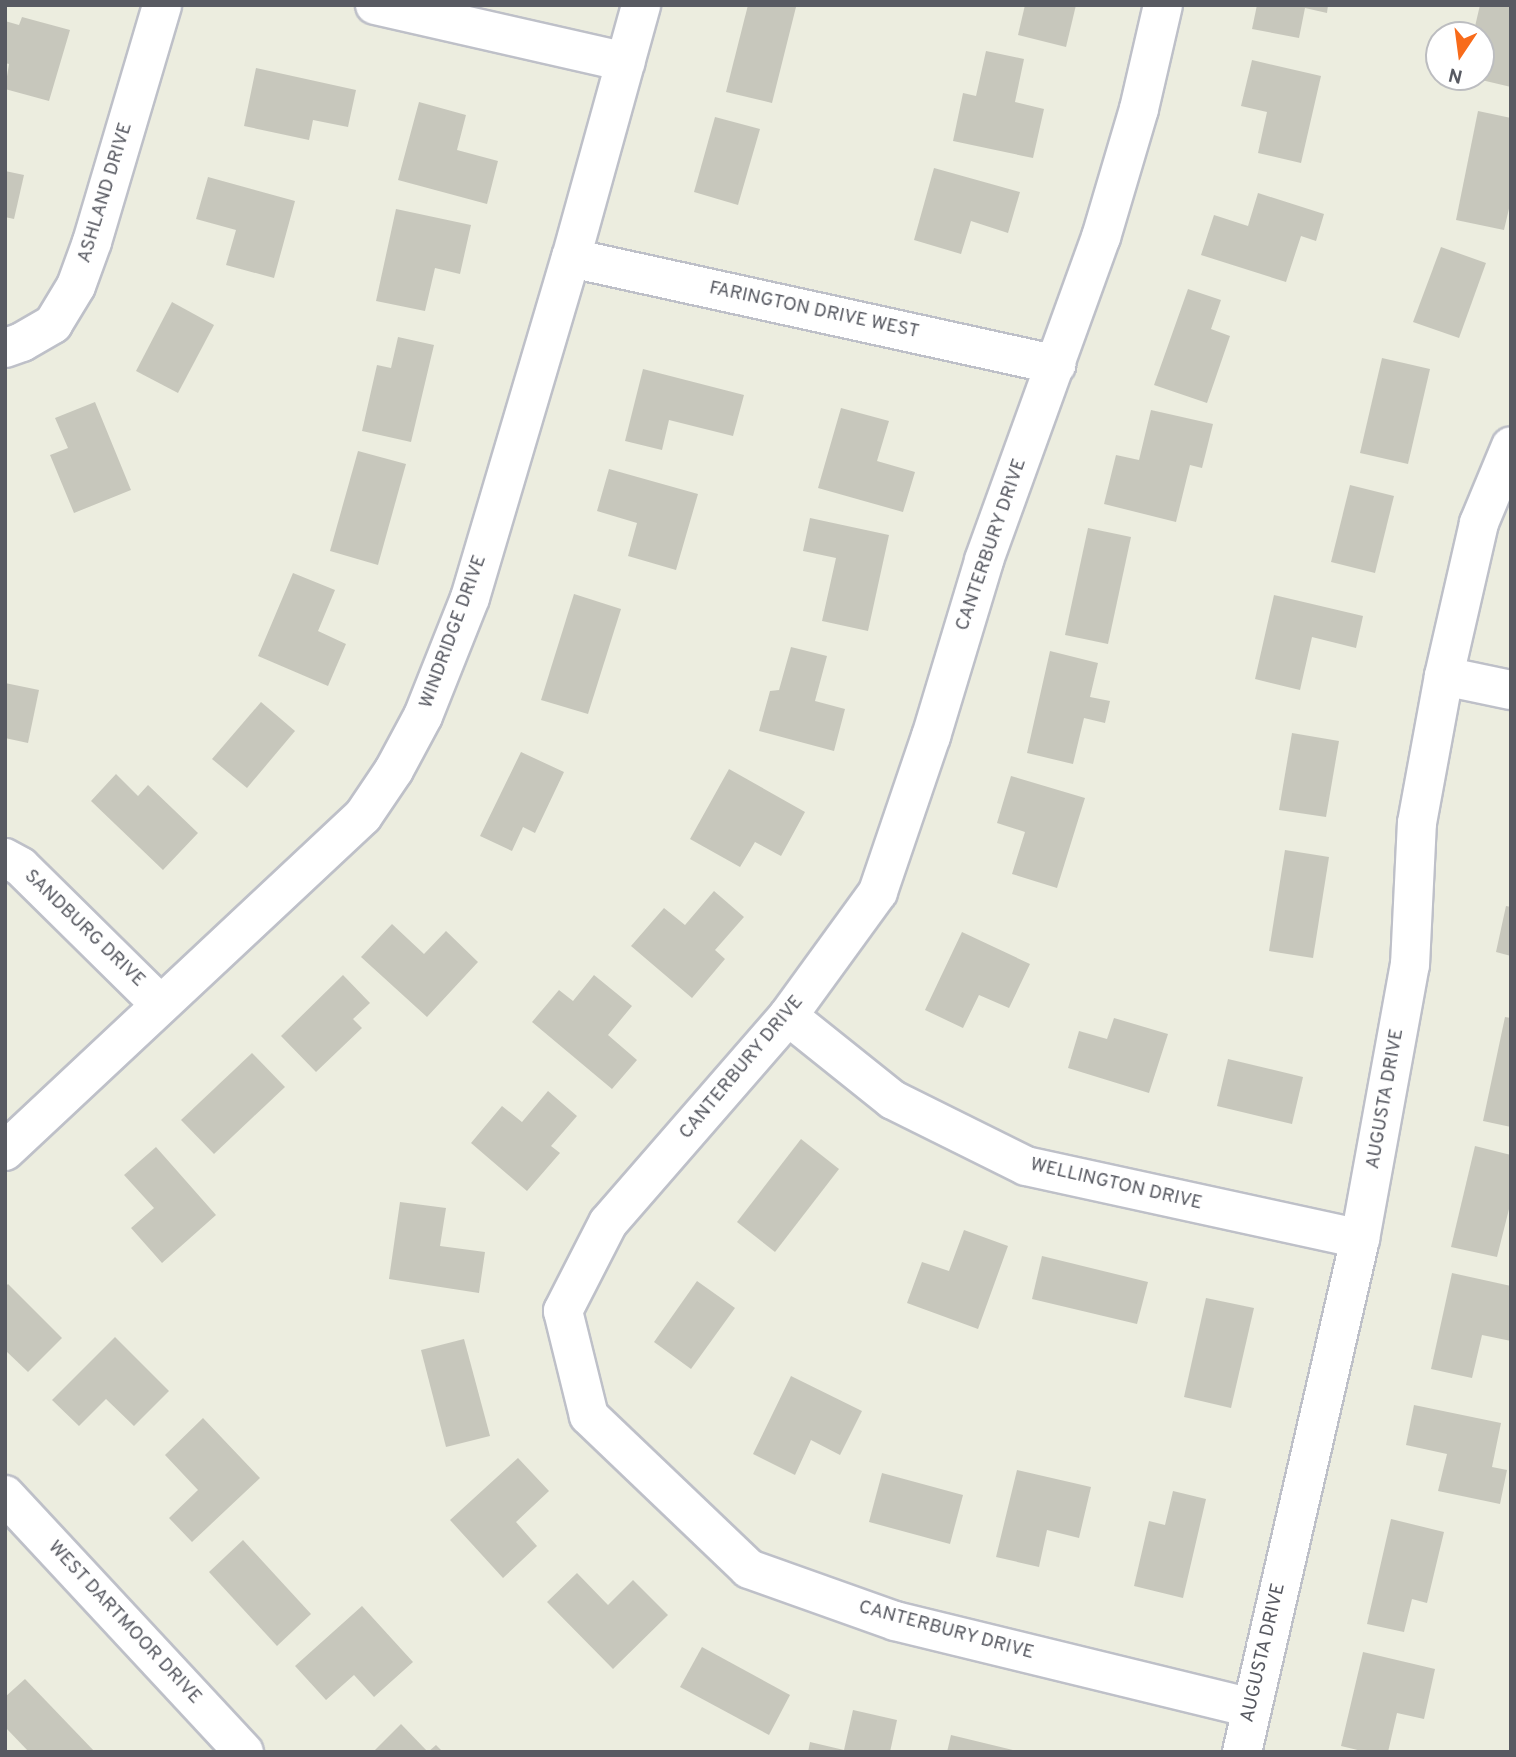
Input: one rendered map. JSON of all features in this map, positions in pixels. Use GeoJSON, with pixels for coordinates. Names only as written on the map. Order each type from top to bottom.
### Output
{"type":"FeatureCollection","features":[{"type":"Feature","properties":{"kind":"street","name":"ASHLAND DRIVE"},"geometry":{"type":"LineString","coordinates":[[5,348],[22,342],[53,324],[76,286],[92,242],[162,5]]}},
{"type":"Feature","properties":{"kind":"street"},"geometry":{"type":"LineString","coordinates":[[375,5],[626,62]]}},
{"type":"Feature","properties":{"kind":"street","name":"WINDRIDGE DRIVE"},"geometry":{"type":"LineString","coordinates":[[5,1151],[363,816],[394,770],[423,716],[470,598],[571,258],[641,5]]}},
{"type":"Feature","properties":{"kind":"street","name":"CANTERBURY DRIVE"},"geometry":{"type":"LineString","coordinates":[[1163,5],[1139,109],[1105,224],[984,561],[931,736],[878,892],[788,1016],[608,1223],[563,1311],[589,1416],[749,1569],[895,1621],[1251,1708]]}},
{"type":"Feature","properties":{"kind":"street","name":"FARINGTON DRIVE WEST"},"geometry":{"type":"LineString","coordinates":[[571,258],[1056,365]]}},
{"type":"Feature","properties":{"kind":"street","name":"AUGUSTA DRIVE"},"geometry":{"type":"LineString","coordinates":[[1242,1752],[1360,1239],[1410,965],[1417,823],[1444,676],[1479,523],[1511,446]]}},
{"type":"Feature","properties":{"kind":"street"},"geometry":{"type":"LineString","coordinates":[[1444,676],[1511,690]]}},
{"type":"Feature","properties":{"kind":"street","name":"SANDBURG DRIVE"},"geometry":{"type":"LineString","coordinates":[[5,858],[20,867],[160,1004]]}},
{"type":"Feature","properties":{"kind":"street","name":"WELLINGTON DRIVE"},"geometry":{"type":"LineString","coordinates":[[788,1016],[893,1100],[1026,1166],[1360,1239]]}},
{"type":"Feature","properties":{"kind":"street","name":"WEST DARTMOOR DRIVE"},"geometry":{"type":"LineString","coordinates":[[5,1495],[244,1752]]}},
{"type":"Feature","properties":{"kind":"building"},"geometry":{"type":"Polygon","coordinates":[[[748,5],[796,7],[772,103],[726,92],[748,5]]]}},
{"type":"Feature","properties":{"kind":"building"},"geometry":{"type":"Polygon","coordinates":[[[1025,5],[1076,5],[1066,47],[1018,35],[1025,5]]]}},
{"type":"Feature","properties":{"kind":"building"},"geometry":{"type":"Polygon","coordinates":[[[1257,5],[1328,5],[1327,13],[1305,8],[1299,38],[1252,29],[1257,5]]]}},
{"type":"Feature","properties":{"kind":"building"},"geometry":{"type":"Polygon","coordinates":[[[1480,5],[1511,5],[1511,87],[1495,83],[1495,21],[1476,21],[1480,5]]]}},
{"type":"Feature","properties":{"kind":"building"},"geometry":{"type":"Polygon","coordinates":[[[22,17],[70,30],[49,101],[5,89],[9,64],[5,63],[5,21],[19,25],[22,17]]]}},
{"type":"Feature","properties":{"kind":"building"},"geometry":{"type":"Polygon","coordinates":[[[986,51],[1024,59],[1015,102],[1044,109],[1033,158],[953,141],[963,93],[976,96],[986,51]]]}},
{"type":"Feature","properties":{"kind":"building"},"geometry":{"type":"Polygon","coordinates":[[[1252,60],[1321,76],[1301,163],[1258,153],[1267,112],[1241,106],[1252,60]]]}},
{"type":"Feature","properties":{"kind":"building"},"geometry":{"type":"Polygon","coordinates":[[[256,68],[356,90],[348,127],[313,120],[309,140],[244,126],[256,68]]]}},
{"type":"Feature","properties":{"kind":"building"},"geometry":{"type":"Polygon","coordinates":[[[419,102],[466,115],[457,150],[498,161],[487,204],[398,180],[419,102]]]}},
{"type":"Feature","properties":{"kind":"building"},"geometry":{"type":"Polygon","coordinates":[[[1478,111],[1511,118],[1511,200],[1504,230],[1456,220],[1478,111]]]}},
{"type":"Feature","properties":{"kind":"building"},"geometry":{"type":"Polygon","coordinates":[[[715,117],[760,129],[738,205],[694,192],[715,117]]]}},
{"type":"Feature","properties":{"kind":"building"},"geometry":{"type":"Polygon","coordinates":[[[934,168],[1020,192],[1008,233],[971,221],[961,254],[914,240],[934,168]]]}},
{"type":"Feature","properties":{"kind":"building"},"geometry":{"type":"Polygon","coordinates":[[[5,171],[24,175],[14,219],[5,217],[5,171]]]}},
{"type":"Feature","properties":{"kind":"building"},"geometry":{"type":"Polygon","coordinates":[[[208,177],[295,201],[274,278],[226,265],[236,230],[196,219],[208,177]]]}},
{"type":"Feature","properties":{"kind":"building"},"geometry":{"type":"Polygon","coordinates":[[[1258,193],[1324,214],[1316,241],[1301,236],[1286,282],[1201,255],[1214,215],[1248,226],[1258,193]]]}},
{"type":"Feature","properties":{"kind":"building"},"geometry":{"type":"Polygon","coordinates":[[[396,209],[471,225],[460,274],[435,268],[425,311],[376,301],[396,209]]]}},
{"type":"Feature","properties":{"kind":"building"},"geometry":{"type":"Polygon","coordinates":[[[1441,247],[1486,263],[1459,338],[1413,322],[1441,247]]]}},
{"type":"Feature","properties":{"kind":"building"},"geometry":{"type":"Polygon","coordinates":[[[1188,289],[1221,300],[1211,329],[1230,336],[1207,403],[1154,385],[1188,289]]]}},
{"type":"Feature","properties":{"kind":"building"},"geometry":{"type":"Polygon","coordinates":[[[172,302],[214,325],[178,393],[136,371],[172,302]]]}},
{"type":"Feature","properties":{"kind":"building"},"geometry":{"type":"Polygon","coordinates":[[[398,337],[434,345],[411,442],[362,431],[377,365],[391,368],[398,337]]]}},
{"type":"Feature","properties":{"kind":"building"},"geometry":{"type":"Polygon","coordinates":[[[1382,358],[1430,369],[1408,464],[1360,453],[1382,358]]]}},
{"type":"Feature","properties":{"kind":"building"},"geometry":{"type":"Polygon","coordinates":[[[643,369],[744,395],[733,436],[669,420],[662,450],[625,441],[643,369]]]}},
{"type":"Feature","properties":{"kind":"building"},"geometry":{"type":"Polygon","coordinates":[[[95,402],[131,490],[74,513],[50,455],[68,448],[55,418],[95,402]]]}},
{"type":"Feature","properties":{"kind":"building"},"geometry":{"type":"Polygon","coordinates":[[[841,408],[889,421],[877,461],[915,472],[903,512],[818,488],[841,408]]]}},
{"type":"Feature","properties":{"kind":"building"},"geometry":{"type":"Polygon","coordinates":[[[1151,410],[1213,424],[1202,468],[1190,465],[1176,522],[1104,504],[1116,455],[1139,460],[1151,410]]]}},
{"type":"Feature","properties":{"kind":"building"},"geometry":{"type":"Polygon","coordinates":[[[358,451],[406,464],[378,565],[330,551],[358,451]]]}},
{"type":"Feature","properties":{"kind":"building"},"geometry":{"type":"Polygon","coordinates":[[[609,469],[698,494],[676,570],[628,556],[637,523],[597,511],[609,469]]]}},
{"type":"Feature","properties":{"kind":"building"},"geometry":{"type":"Polygon","coordinates":[[[1350,485],[1394,496],[1375,573],[1331,562],[1350,485]]]}},
{"type":"Feature","properties":{"kind":"building"},"geometry":{"type":"Polygon","coordinates":[[[810,518],[889,535],[868,631],[822,621],[836,558],[803,551],[810,518]]]}},
{"type":"Feature","properties":{"kind":"building"},"geometry":{"type":"Polygon","coordinates":[[[1088,528],[1131,537],[1108,644],[1065,635],[1088,528]]]}},
{"type":"Feature","properties":{"kind":"building"},"geometry":{"type":"Polygon","coordinates":[[[293,573],[335,590],[318,631],[346,644],[328,686],[258,656],[293,573]]]}},
{"type":"Feature","properties":{"kind":"building"},"geometry":{"type":"Polygon","coordinates":[[[574,594],[621,609],[588,714],[541,700],[574,594]]]}},
{"type":"Feature","properties":{"kind":"building"},"geometry":{"type":"Polygon","coordinates":[[[1274,595],[1363,616],[1356,648],[1312,637],[1300,690],[1255,679],[1274,595]]]}},
{"type":"Feature","properties":{"kind":"building"},"geometry":{"type":"Polygon","coordinates":[[[791,647],[827,656],[815,701],[845,709],[834,751],[759,731],[770,691],[779,690],[791,647]]]}},
{"type":"Feature","properties":{"kind":"building"},"geometry":{"type":"Polygon","coordinates":[[[1050,651],[1098,663],[1090,697],[1110,701],[1105,723],[1084,718],[1073,764],[1027,753],[1050,651]]]}},
{"type":"Feature","properties":{"kind":"building"},"geometry":{"type":"Polygon","coordinates":[[[5,683],[39,690],[28,743],[5,738],[5,683]]]}},
{"type":"Feature","properties":{"kind":"building"},"geometry":{"type":"Polygon","coordinates":[[[261,702],[295,731],[247,788],[212,759],[261,702]]]}},
{"type":"Feature","properties":{"kind":"building"},"geometry":{"type":"Polygon","coordinates":[[[1292,733],[1339,741],[1326,817],[1279,810],[1292,733]]]}},
{"type":"Feature","properties":{"kind":"building"},"geometry":{"type":"Polygon","coordinates":[[[521,752],[564,772],[535,833],[523,827],[512,851],[480,836],[521,752]]]}},
{"type":"Feature","properties":{"kind":"building"},"geometry":{"type":"Polygon","coordinates":[[[729,769],[805,812],[781,856],[755,842],[740,867],[690,839],[729,769]]]}},
{"type":"Feature","properties":{"kind":"building"},"geometry":{"type":"Polygon","coordinates":[[[116,774],[138,796],[148,785],[198,833],[163,870],[91,801],[116,774]]]}},
{"type":"Feature","properties":{"kind":"building"},"geometry":{"type":"Polygon","coordinates":[[[1011,776],[1085,798],[1057,888],[1012,874],[1025,832],[997,823],[1011,776]]]}},
{"type":"Feature","properties":{"kind":"building"},"geometry":{"type":"Polygon","coordinates":[[[1285,850],[1329,857],[1313,958],[1269,951],[1285,850]]]}},
{"type":"Feature","properties":{"kind":"building"},"geometry":{"type":"Polygon","coordinates":[[[714,891],[744,917],[715,950],[725,959],[692,998],[631,946],[664,908],[685,925],[714,891]]]}},
{"type":"Feature","properties":{"kind":"building"},"geometry":{"type":"Polygon","coordinates":[[[1506,906],[1511,907],[1511,956],[1496,952],[1506,906]]]}},
{"type":"Feature","properties":{"kind":"building"},"geometry":{"type":"Polygon","coordinates":[[[392,924],[424,954],[446,931],[478,962],[427,1017],[361,957],[392,924]]]}},
{"type":"Feature","properties":{"kind":"building"},"geometry":{"type":"Polygon","coordinates":[[[962,932],[1030,964],[1009,1008],[979,995],[963,1028],[925,1010],[962,932]]]}},
{"type":"Feature","properties":{"kind":"building"},"geometry":{"type":"Polygon","coordinates":[[[343,975],[370,1003],[353,1019],[362,1028],[316,1072],[281,1036],[343,975]]]}},
{"type":"Feature","properties":{"kind":"building"},"geometry":{"type":"Polygon","coordinates":[[[594,975],[632,1006],[608,1035],[637,1060],[612,1089],[532,1022],[559,990],[573,1001],[594,975]]]}},
{"type":"Feature","properties":{"kind":"building"},"geometry":{"type":"Polygon","coordinates":[[[1505,1017],[1511,1018],[1511,1127],[1483,1121],[1505,1017]]]}},
{"type":"Feature","properties":{"kind":"building"},"geometry":{"type":"Polygon","coordinates":[[[1114,1018],[1168,1034],[1149,1093],[1068,1068],[1079,1031],[1107,1039],[1114,1018]]]}},
{"type":"Feature","properties":{"kind":"building"},"geometry":{"type":"Polygon","coordinates":[[[252,1053],[285,1087],[214,1154],[181,1120],[252,1053]]]}},
{"type":"Feature","properties":{"kind":"building"},"geometry":{"type":"Polygon","coordinates":[[[1228,1059],[1303,1077],[1292,1124],[1217,1106],[1228,1059]]]}},
{"type":"Feature","properties":{"kind":"building"},"geometry":{"type":"Polygon","coordinates":[[[548,1091],[577,1116],[551,1146],[560,1153],[527,1191],[471,1143],[502,1106],[522,1122],[548,1091]]]}},
{"type":"Feature","properties":{"kind":"building"},"geometry":{"type":"Polygon","coordinates":[[[801,1139],[839,1169],[775,1252],[737,1222],[801,1139]]]}},
{"type":"Feature","properties":{"kind":"building"},"geometry":{"type":"Polygon","coordinates":[[[1475,1146],[1511,1155],[1511,1201],[1497,1257],[1451,1247],[1475,1146]]]}},
{"type":"Feature","properties":{"kind":"building"},"geometry":{"type":"Polygon","coordinates":[[[156,1147],[216,1215],[162,1263],[131,1228],[154,1208],[124,1175],[156,1147]]]}},
{"type":"Feature","properties":{"kind":"building"},"geometry":{"type":"Polygon","coordinates":[[[400,1202],[446,1208],[440,1246],[485,1252],[479,1293],[389,1279],[400,1202]]]}},
{"type":"Feature","properties":{"kind":"building"},"geometry":{"type":"Polygon","coordinates":[[[964,1230],[1008,1246],[978,1329],[907,1303],[922,1262],[949,1271],[964,1230]]]}},
{"type":"Feature","properties":{"kind":"building"},"geometry":{"type":"Polygon","coordinates":[[[1042,1256],[1148,1282],[1137,1324],[1032,1299],[1042,1256]]]}},
{"type":"Feature","properties":{"kind":"building"},"geometry":{"type":"Polygon","coordinates":[[[1452,1273],[1511,1286],[1511,1341],[1482,1335],[1472,1378],[1431,1369],[1452,1273]]]}},
{"type":"Feature","properties":{"kind":"building"},"geometry":{"type":"Polygon","coordinates":[[[697,1281],[735,1308],[691,1369],[654,1342],[697,1281]]]}},
{"type":"Feature","properties":{"kind":"building"},"geometry":{"type":"Polygon","coordinates":[[[8,1284],[62,1338],[28,1372],[5,1350],[5,1287],[8,1284]]]}},
{"type":"Feature","properties":{"kind":"building"},"geometry":{"type":"Polygon","coordinates":[[[1206,1298],[1254,1308],[1231,1408],[1184,1397],[1206,1298]]]}},
{"type":"Feature","properties":{"kind":"building"},"geometry":{"type":"Polygon","coordinates":[[[115,1337],[169,1391],[134,1426],[106,1399],[79,1426],[52,1400],[115,1337]]]}},
{"type":"Feature","properties":{"kind":"building"},"geometry":{"type":"Polygon","coordinates":[[[464,1339],[490,1436],[446,1447],[421,1350],[464,1339]]]}},
{"type":"Feature","properties":{"kind":"building"},"geometry":{"type":"Polygon","coordinates":[[[791,1376],[862,1411],[840,1455],[811,1440],[795,1475],[753,1454],[791,1376]]]}},
{"type":"Feature","properties":{"kind":"building"},"geometry":{"type":"Polygon","coordinates":[[[1414,1405],[1501,1423],[1492,1467],[1507,1470],[1500,1504],[1438,1491],[1447,1454],[1406,1445],[1414,1405]]]}},
{"type":"Feature","properties":{"kind":"building"},"geometry":{"type":"Polygon","coordinates":[[[203,1418],[260,1478],[192,1542],[169,1518],[198,1490],[165,1455],[203,1418]]]}},
{"type":"Feature","properties":{"kind":"building"},"geometry":{"type":"Polygon","coordinates":[[[518,1458],[549,1491],[516,1522],[537,1546],[503,1578],[450,1520],[518,1458]]]}},
{"type":"Feature","properties":{"kind":"building"},"geometry":{"type":"Polygon","coordinates":[[[1017,1470],[1091,1487],[1079,1538],[1047,1530],[1039,1567],[996,1557],[1017,1470]]]}},
{"type":"Feature","properties":{"kind":"building"},"geometry":{"type":"Polygon","coordinates":[[[882,1473],[963,1495],[950,1544],[869,1522],[882,1473]]]}},
{"type":"Feature","properties":{"kind":"building"},"geometry":{"type":"Polygon","coordinates":[[[1173,1491],[1206,1499],[1183,1598],[1134,1586],[1149,1521],[1165,1525],[1173,1491]]]}},
{"type":"Feature","properties":{"kind":"building"},"geometry":{"type":"Polygon","coordinates":[[[1391,1519],[1444,1532],[1427,1603],[1412,1599],[1404,1632],[1367,1624],[1391,1519]]]}},
{"type":"Feature","properties":{"kind":"building"},"geometry":{"type":"Polygon","coordinates":[[[243,1540],[311,1614],[277,1646],[209,1572],[243,1540]]]}},
{"type":"Feature","properties":{"kind":"building"},"geometry":{"type":"Polygon","coordinates":[[[577,1573],[608,1605],[633,1580],[668,1615],[613,1669],[547,1602],[577,1573]]]}},
{"type":"Feature","properties":{"kind":"building"},"geometry":{"type":"Polygon","coordinates":[[[362,1606],[413,1662],[374,1697],[354,1675],[326,1700],[295,1666],[362,1606]]]}},
{"type":"Feature","properties":{"kind":"building"},"geometry":{"type":"Polygon","coordinates":[[[702,1647],[790,1695],[769,1735],[680,1687],[702,1647]]]}},
{"type":"Feature","properties":{"kind":"building"},"geometry":{"type":"Polygon","coordinates":[[[1363,1652],[1435,1669],[1424,1719],[1397,1713],[1388,1752],[1366,1752],[1341,1746],[1363,1652]]]}},
{"type":"Feature","properties":{"kind":"building"},"geometry":{"type":"Polygon","coordinates":[[[25,1679],[95,1752],[29,1752],[5,1727],[5,1697],[25,1679]]]}},
{"type":"Feature","properties":{"kind":"building"},"geometry":{"type":"Polygon","coordinates":[[[853,1710],[897,1720],[890,1752],[808,1752],[810,1742],[844,1750],[853,1710]]]}},
{"type":"Feature","properties":{"kind":"building"},"geometry":{"type":"Polygon","coordinates":[[[401,1724],[428,1752],[373,1752],[401,1724]]]}},
{"type":"Feature","properties":{"kind":"building"},"geometry":{"type":"Polygon","coordinates":[[[951,1735],[1017,1751],[1017,1752],[947,1752],[951,1735]]]}},
{"type":"Feature","properties":{"kind":"building"},"geometry":{"type":"Polygon","coordinates":[[[436,1745],[443,1752],[428,1752],[436,1745]]]}}]}
